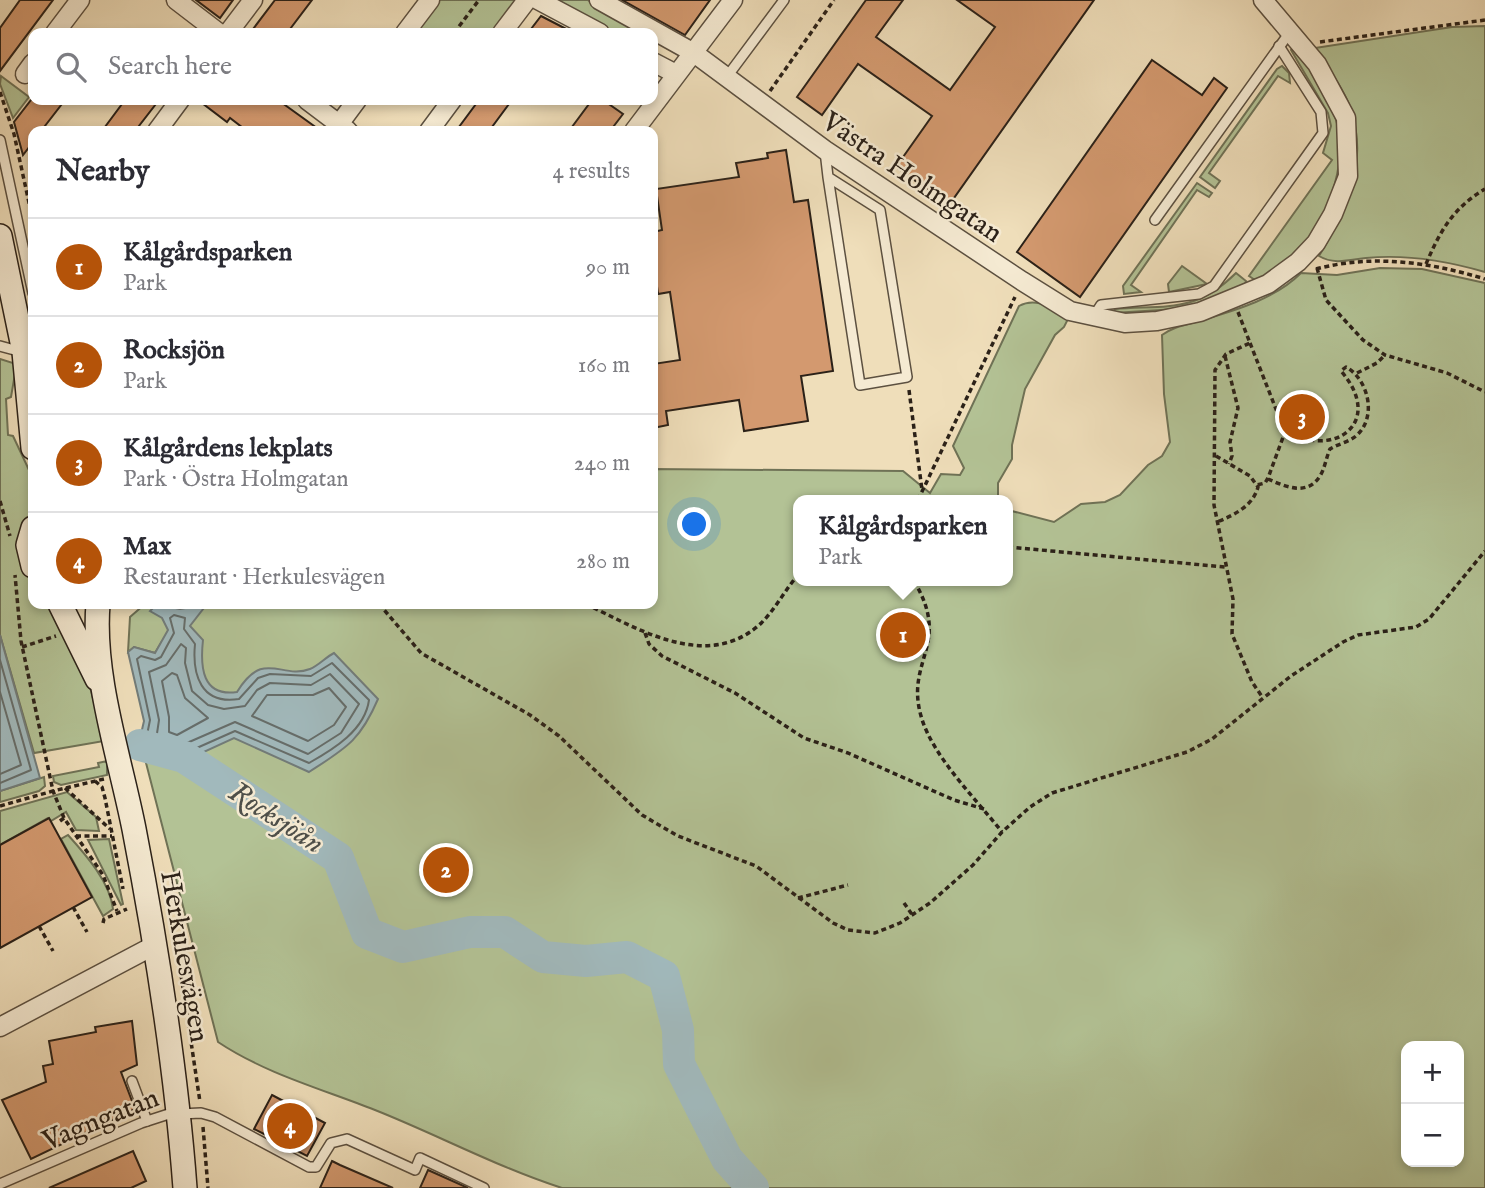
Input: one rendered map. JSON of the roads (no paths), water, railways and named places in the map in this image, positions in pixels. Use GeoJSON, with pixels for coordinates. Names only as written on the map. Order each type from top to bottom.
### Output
{"type":"FeatureCollection","features":[{"type":"Feature","properties":{"kind":"main road"},"geometry":{"type":"LineString","coordinates":[[0,236],[24,352],[28,392]]}},
{"type":"Feature","properties":{"kind":"main road"},"geometry":{"type":"LineString","coordinates":[[24,569],[28,545]]}},
{"type":"Feature","properties":{"kind":"main road"},"geometry":{"type":"LineString","coordinates":[[62,609],[105,695]]}},
{"type":"Feature","properties":{"kind":"main road"},"geometry":{"type":"LineString","coordinates":[[98,609],[105,695]]}},
{"type":"Feature","properties":{"kind":"main road","name":"Herkulesvägen"},"geometry":{"type":"LineString","coordinates":[[105,695],[155,944],[180,1112],[186,1188]]}},
{"type":"Feature","properties":{"kind":"street"},"geometry":{"type":"LineString","coordinates":[[59,28],[80,0]]}},
{"type":"Feature","properties":{"kind":"street"},"geometry":{"type":"LineString","coordinates":[[176,0],[212,28]]}},
{"type":"Feature","properties":{"kind":"street"},"geometry":{"type":"LineString","coordinates":[[232,28],[253,0]]}},
{"type":"Feature","properties":{"kind":"street"},"geometry":{"type":"LineString","coordinates":[[409,28],[430,0]]}},
{"type":"Feature","properties":{"kind":"street"},"geometry":{"type":"LineString","coordinates":[[506,28],[527,0]]}},
{"type":"Feature","properties":{"kind":"street"},"geometry":{"type":"LineString","coordinates":[[538,0],[591,28]]}},
{"type":"Feature","properties":{"kind":"street","name":"Västra Holmgatan"},"geometry":{"type":"LineString","coordinates":[[599,0],[648,28]]}},
{"type":"Feature","properties":{"kind":"street"},"geometry":{"type":"LineString","coordinates":[[658,98],[676,74],[699,57],[733,0]]}},
{"type":"Feature","properties":{"kind":"street","name":"Västra Holmgatan"},"geometry":{"type":"LineString","coordinates":[[658,34],[699,57],[825,150],[1070,311],[1125,323],[1157,321],[1200,312],[1268,284],[1298,262],[1316,243],[1342,193],[1348,176],[1349,142],[1346,118],[1317,64],[1290,41],[1263,0]]}},
{"type":"Feature","properties":{"kind":"street"},"geometry":{"type":"LineString","coordinates":[[658,65],[676,74]]}},
{"type":"Feature","properties":{"kind":"street"},"geometry":{"type":"LineString","coordinates":[[162,126],[176,105]]}},
{"type":"Feature","properties":{"kind":"street"},"geometry":{"type":"LineString","coordinates":[[313,105],[337,126]]}},
{"type":"Feature","properties":{"kind":"street"},"geometry":{"type":"LineString","coordinates":[[342,126],[354,105]]}},
{"type":"Feature","properties":{"kind":"street"},"geometry":{"type":"LineString","coordinates":[[433,126],[449,105]]}},
{"type":"Feature","properties":{"kind":"street"},"geometry":{"type":"LineString","coordinates":[[638,126],[653,105]]}},
{"type":"Feature","properties":{"kind":"street"},"geometry":{"type":"LineString","coordinates":[[0,1027],[155,944]]}},
{"type":"Feature","properties":{"kind":"lane"},"geometry":{"type":"LineString","coordinates":[[726,78],[784,0]]}},
{"type":"Feature","properties":{"kind":"lane"},"geometry":{"type":"LineString","coordinates":[[1096,318],[1101,305],[1189,296],[1213,286],[1315,144],[1324,125],[1321,111],[1290,41],[1155,220]]}},
{"type":"Feature","properties":{"kind":"lane"},"geometry":{"type":"LineString","coordinates":[[0,140],[28,270]]}},
{"type":"Feature","properties":{"kind":"lane"},"geometry":{"type":"LineString","coordinates":[[825,150],[828,177],[860,385],[907,377],[880,210],[828,177]]}},
{"type":"Feature","properties":{"kind":"lane"},"geometry":{"type":"LineString","coordinates":[[0,346],[24,352]]}},
{"type":"Feature","properties":{"kind":"lane"},"geometry":{"type":"LineString","coordinates":[[132,1081],[147,1121]]}},
{"type":"Feature","properties":{"kind":"lane"},"geometry":{"type":"LineString","coordinates":[[180,1112],[215,1117],[309,1167],[316,1167],[331,1143],[346,1139],[415,1170],[420,1158],[484,1188]]}},
{"type":"Feature","properties":{"kind":"lane","name":"Vagngatan"},"geometry":{"type":"LineString","coordinates":[[0,1184],[147,1121],[180,1112]]}},
{"type":"Feature","properties":{"kind":"water"},"geometry":{"type":"Polygon","coordinates":[[[203,609],[190,626],[203,640],[203,670],[210,685],[216,690],[237,692],[256,671],[264,668],[290,671],[310,669],[334,653],[378,699],[365,725],[351,742],[309,772],[234,738],[182,762],[143,759],[137,735],[141,734],[144,721],[128,652],[134,647],[155,653],[168,630],[162,618],[150,611],[203,609]]]}},
{"type":"Feature","properties":{"kind":"water"},"geometry":{"type":"Polygon","coordinates":[[[0,635],[40,778],[0,791],[0,635]]]}},
{"type":"Feature","properties":{"kind":"waterway","name":"Rocksjöån"},"geometry":{"type":"LineString","coordinates":[[140,745],[184,757],[338,858],[367,933],[403,947],[470,932],[505,932],[543,957],[586,961],[627,957],[664,976],[678,1030],[679,1064],[727,1159],[753,1188]]}},
{"type":"Feature","properties":{"kind":"place","name":"Kålgårdens lekplats"},"geometry":{"type":"Point","coordinates":[1302,417]}},
{"type":"Feature","properties":{"kind":"place","name":"Kålgårdsparken"},"geometry":{"type":"Point","coordinates":[903,635]}},
{"type":"Feature","properties":{"kind":"place","name":"Rocksjön"},"geometry":{"type":"Point","coordinates":[446,870]}},
{"type":"Feature","properties":{"kind":"place","name":"Max"},"geometry":{"type":"Point","coordinates":[290,1126]}}]}
